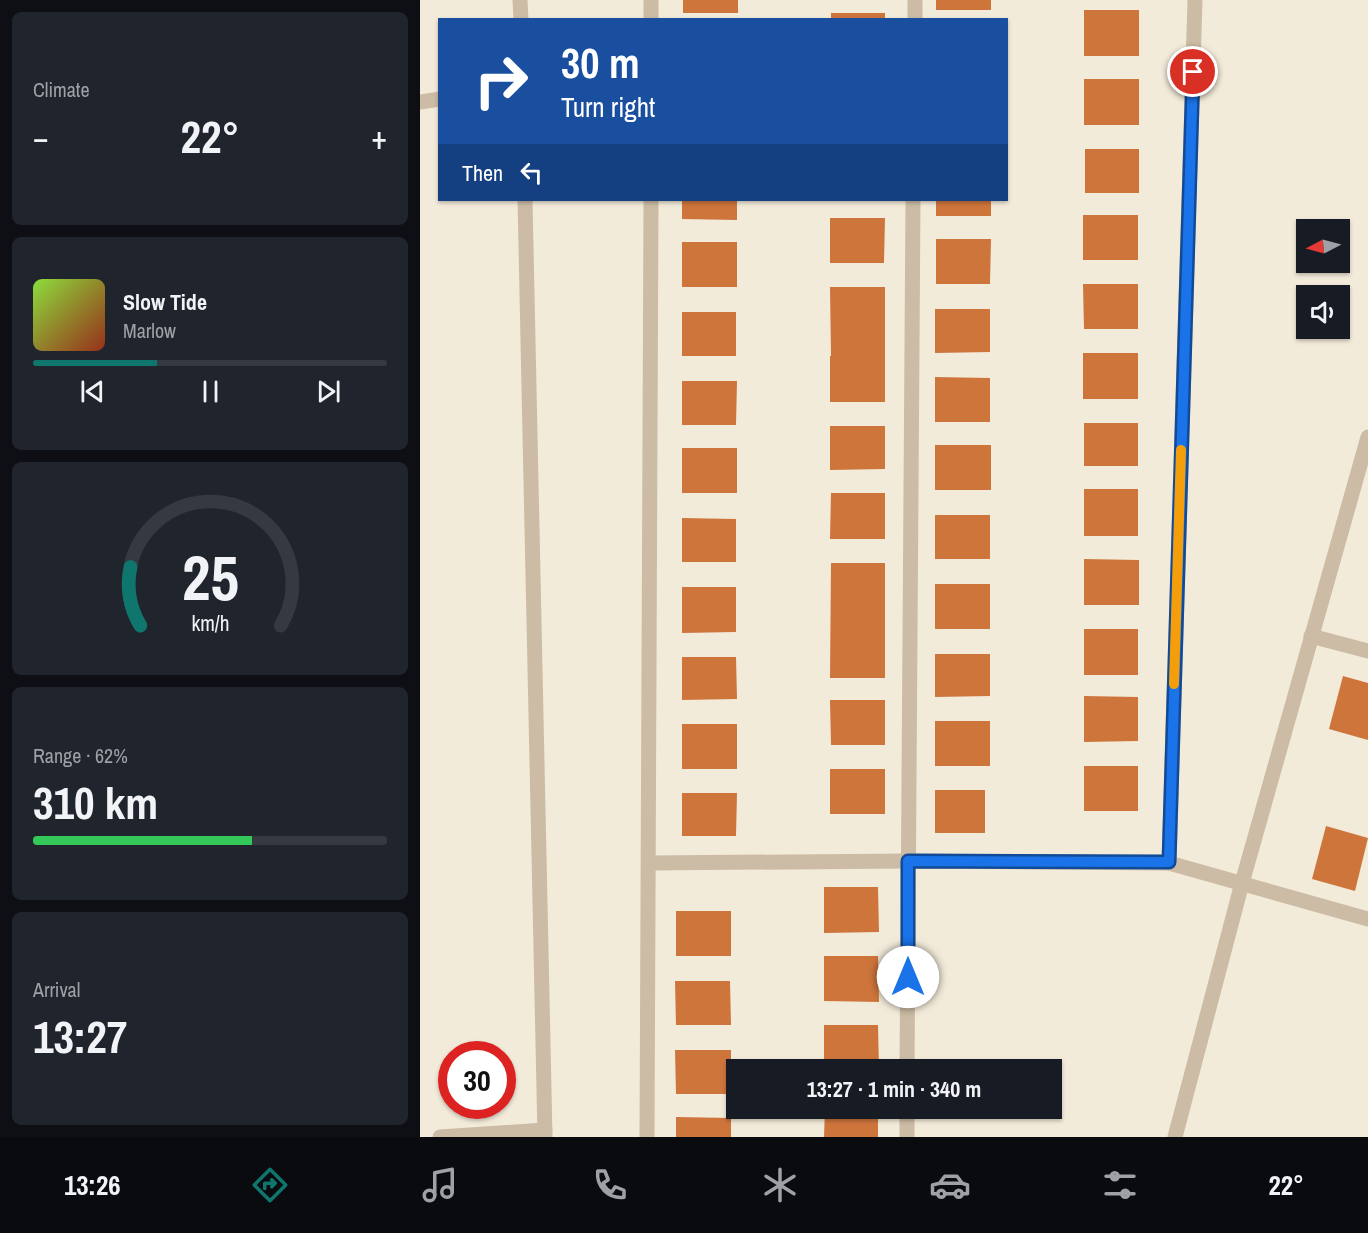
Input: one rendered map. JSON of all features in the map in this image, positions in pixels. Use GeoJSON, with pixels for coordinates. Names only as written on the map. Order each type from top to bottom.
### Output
{"type":"FeatureCollection","features":[{"type":"Feature","properties":{"kind":"street"},"geometry":{"type":"LineString","coordinates":[[520,0],[521,18]]}},
{"type":"Feature","properties":{"kind":"street"},"geometry":{"type":"LineString","coordinates":[[651,0],[651,18]]}},
{"type":"Feature","properties":{"kind":"street"},"geometry":{"type":"LineString","coordinates":[[915,0],[915,18]]}},
{"type":"Feature","properties":{"kind":"street"},"geometry":{"type":"LineString","coordinates":[[1169,862],[1195,0]]}},
{"type":"Feature","properties":{"kind":"street"},"geometry":{"type":"LineString","coordinates":[[420,102],[438,99]]}},
{"type":"Feature","properties":{"kind":"street"},"geometry":{"type":"LineString","coordinates":[[440,1137],[545,1133],[525,201]]}},
{"type":"Feature","properties":{"kind":"street"},"geometry":{"type":"LineString","coordinates":[[647,1137],[651,201]]}},
{"type":"Feature","properties":{"kind":"street"},"geometry":{"type":"LineString","coordinates":[[907,1059],[913,201]]}},
{"type":"Feature","properties":{"kind":"street"},"geometry":{"type":"LineString","coordinates":[[1174,1137],[1242,883],[1368,437]]}},
{"type":"Feature","properties":{"kind":"street"},"geometry":{"type":"LineString","coordinates":[[1311,636],[1368,651]]}},
{"type":"Feature","properties":{"kind":"street"},"geometry":{"type":"LineString","coordinates":[[648,863],[1169,862],[1368,919]]}},
{"type":"Feature","properties":{"kind":"street"},"geometry":{"type":"LineString","coordinates":[[907,1119],[907,1137]]}},
{"type":"Feature","properties":{"kind":"building"},"geometry":{"type":"Polygon","coordinates":[[[683,0],[738,0],[738,13],[683,13],[683,0]]]}},
{"type":"Feature","properties":{"kind":"building"},"geometry":{"type":"Polygon","coordinates":[[[936,0],[991,0],[991,10],[936,10],[936,0]]]}},
{"type":"Feature","properties":{"kind":"building"},"geometry":{"type":"Polygon","coordinates":[[[1084,10],[1139,10],[1139,56],[1084,56],[1084,10]]]}},
{"type":"Feature","properties":{"kind":"building"},"geometry":{"type":"Polygon","coordinates":[[[831,13],[885,13],[885,18],[831,18],[831,13]]]}},
{"type":"Feature","properties":{"kind":"building"},"geometry":{"type":"Polygon","coordinates":[[[1084,79],[1139,79],[1139,125],[1084,125],[1084,79]]]}},
{"type":"Feature","properties":{"kind":"building"},"geometry":{"type":"Polygon","coordinates":[[[1085,149],[1139,149],[1139,193],[1085,193],[1085,149]]]}},
{"type":"Feature","properties":{"kind":"building"},"geometry":{"type":"Polygon","coordinates":[[[682,201],[737,201],[737,220],[682,219],[682,201]]]}},
{"type":"Feature","properties":{"kind":"building"},"geometry":{"type":"Polygon","coordinates":[[[936,201],[991,201],[991,216],[936,216],[936,201]]]}},
{"type":"Feature","properties":{"kind":"building"},"geometry":{"type":"Polygon","coordinates":[[[1083,215],[1138,215],[1138,260],[1083,260],[1083,215]]]}},
{"type":"Feature","properties":{"kind":"building"},"geometry":{"type":"Polygon","coordinates":[[[830,218],[885,218],[884,263],[830,263],[830,218]]]}},
{"type":"Feature","properties":{"kind":"building"},"geometry":{"type":"Polygon","coordinates":[[[936,239],[991,239],[990,284],[936,284],[936,239]]]}},
{"type":"Feature","properties":{"kind":"building"},"geometry":{"type":"Polygon","coordinates":[[[682,242],[737,242],[737,287],[682,287],[682,242]]]}},
{"type":"Feature","properties":{"kind":"building"},"geometry":{"type":"Polygon","coordinates":[[[1083,284],[1138,284],[1138,329],[1084,329],[1083,284]]]}},
{"type":"Feature","properties":{"kind":"building"},"geometry":{"type":"Polygon","coordinates":[[[830,287],[885,287],[885,402],[830,402],[830,287]]]}},
{"type":"Feature","properties":{"kind":"building"},"geometry":{"type":"Polygon","coordinates":[[[935,309],[990,309],[990,352],[935,353],[935,309]]]}},
{"type":"Feature","properties":{"kind":"building"},"geometry":{"type":"Polygon","coordinates":[[[682,312],[736,312],[736,356],[682,356],[682,312]]]}},
{"type":"Feature","properties":{"kind":"building"},"geometry":{"type":"Polygon","coordinates":[[[1083,353],[1138,353],[1138,399],[1083,399],[1083,353]]]}},
{"type":"Feature","properties":{"kind":"building"},"geometry":{"type":"Polygon","coordinates":[[[935,377],[990,378],[990,422],[935,422],[935,377]]]}},
{"type":"Feature","properties":{"kind":"building"},"geometry":{"type":"Polygon","coordinates":[[[682,381],[737,381],[736,425],[682,425],[682,381]]]}},
{"type":"Feature","properties":{"kind":"building"},"geometry":{"type":"Polygon","coordinates":[[[1084,423],[1138,423],[1138,466],[1084,466],[1084,423]]]}},
{"type":"Feature","properties":{"kind":"building"},"geometry":{"type":"Polygon","coordinates":[[[830,426],[885,426],[885,469],[830,470],[830,426]]]}},
{"type":"Feature","properties":{"kind":"building"},"geometry":{"type":"Polygon","coordinates":[[[935,445],[991,445],[991,490],[935,490],[935,445]]]}},
{"type":"Feature","properties":{"kind":"building"},"geometry":{"type":"Polygon","coordinates":[[[682,448],[737,448],[737,493],[682,493],[682,448]]]}},
{"type":"Feature","properties":{"kind":"building"},"geometry":{"type":"Polygon","coordinates":[[[1084,489],[1138,489],[1138,536],[1084,536],[1084,489]]]}},
{"type":"Feature","properties":{"kind":"building"},"geometry":{"type":"Polygon","coordinates":[[[831,493],[885,493],[885,539],[830,539],[831,493]]]}},
{"type":"Feature","properties":{"kind":"building"},"geometry":{"type":"Polygon","coordinates":[[[935,515],[990,515],[990,559],[935,559],[935,515]]]}},
{"type":"Feature","properties":{"kind":"building"},"geometry":{"type":"Polygon","coordinates":[[[682,518],[736,519],[736,562],[682,562],[682,518]]]}},
{"type":"Feature","properties":{"kind":"building"},"geometry":{"type":"Polygon","coordinates":[[[1084,559],[1139,560],[1139,605],[1084,605],[1084,559]]]}},
{"type":"Feature","properties":{"kind":"building"},"geometry":{"type":"Polygon","coordinates":[[[831,563],[885,563],[885,678],[830,678],[831,563]]]}},
{"type":"Feature","properties":{"kind":"building"},"geometry":{"type":"Polygon","coordinates":[[[935,584],[990,584],[990,629],[935,629],[935,584]]]}},
{"type":"Feature","properties":{"kind":"building"},"geometry":{"type":"Polygon","coordinates":[[[682,587],[736,587],[736,632],[682,633],[682,587]]]}},
{"type":"Feature","properties":{"kind":"building"},"geometry":{"type":"Polygon","coordinates":[[[1084,629],[1138,629],[1138,675],[1084,675],[1084,629]]]}},
{"type":"Feature","properties":{"kind":"building"},"geometry":{"type":"Polygon","coordinates":[[[935,654],[990,654],[990,696],[935,697],[935,654]]]}},
{"type":"Feature","properties":{"kind":"building"},"geometry":{"type":"Polygon","coordinates":[[[682,657],[736,657],[737,699],[682,700],[682,657]]]}},
{"type":"Feature","properties":{"kind":"building"},"geometry":{"type":"Polygon","coordinates":[[[1343,676],[1368,683],[1368,740],[1329,729],[1343,676]]]}},
{"type":"Feature","properties":{"kind":"building"},"geometry":{"type":"Polygon","coordinates":[[[1084,696],[1138,697],[1138,741],[1084,742],[1084,696]]]}},
{"type":"Feature","properties":{"kind":"building"},"geometry":{"type":"Polygon","coordinates":[[[830,700],[885,700],[885,745],[831,745],[830,700]]]}},
{"type":"Feature","properties":{"kind":"building"},"geometry":{"type":"Polygon","coordinates":[[[935,721],[990,721],[990,766],[935,766],[935,721]]]}},
{"type":"Feature","properties":{"kind":"building"},"geometry":{"type":"Polygon","coordinates":[[[682,724],[737,724],[737,769],[682,769],[682,724]]]}},
{"type":"Feature","properties":{"kind":"building"},"geometry":{"type":"Polygon","coordinates":[[[1084,766],[1138,766],[1138,811],[1084,811],[1084,766]]]}},
{"type":"Feature","properties":{"kind":"building"},"geometry":{"type":"Polygon","coordinates":[[[830,769],[885,769],[885,814],[830,814],[830,769]]]}},
{"type":"Feature","properties":{"kind":"building"},"geometry":{"type":"Polygon","coordinates":[[[935,790],[985,790],[985,833],[935,833],[935,790]]]}},
{"type":"Feature","properties":{"kind":"building"},"geometry":{"type":"Polygon","coordinates":[[[682,793],[737,793],[736,836],[682,836],[682,793]]]}},
{"type":"Feature","properties":{"kind":"building"},"geometry":{"type":"Polygon","coordinates":[[[1326,826],[1368,838],[1355,891],[1312,879],[1326,826]]]}},
{"type":"Feature","properties":{"kind":"building"},"geometry":{"type":"Polygon","coordinates":[[[824,887],[878,887],[879,932],[824,933],[824,887]]]}},
{"type":"Feature","properties":{"kind":"building"},"geometry":{"type":"Polygon","coordinates":[[[676,911],[731,911],[731,956],[676,956],[676,911]]]}},
{"type":"Feature","properties":{"kind":"building"},"geometry":{"type":"Polygon","coordinates":[[[824,956],[878,956],[879,1002],[824,1001],[824,956]]]}},
{"type":"Feature","properties":{"kind":"building"},"geometry":{"type":"Polygon","coordinates":[[[675,981],[730,981],[731,1025],[676,1025],[675,981]]]}},
{"type":"Feature","properties":{"kind":"building"},"geometry":{"type":"Polygon","coordinates":[[[824,1025],[878,1025],[879,1059],[824,1059],[824,1025]]]}},
{"type":"Feature","properties":{"kind":"building"},"geometry":{"type":"Polygon","coordinates":[[[675,1050],[731,1050],[731,1059],[726,1059],[726,1094],[676,1094],[675,1050]]]}},
{"type":"Feature","properties":{"kind":"building"},"geometry":{"type":"Polygon","coordinates":[[[676,1117],[731,1119],[731,1137],[676,1137],[676,1117]]]}},
{"type":"Feature","properties":{"kind":"building"},"geometry":{"type":"Polygon","coordinates":[[[825,1119],[878,1119],[878,1137],[824,1137],[825,1119]]]}},
{"type":"Feature","properties":{"kind":"slow traffic"},"geometry":{"type":"LineString","coordinates":[[1174,684],[1181,450]]}},
{"type":"Feature","properties":{"kind":"route"},"geometry":{"type":"LineString","coordinates":[[908,977],[908,861],[1169,862],[1193,72]]}}]}
